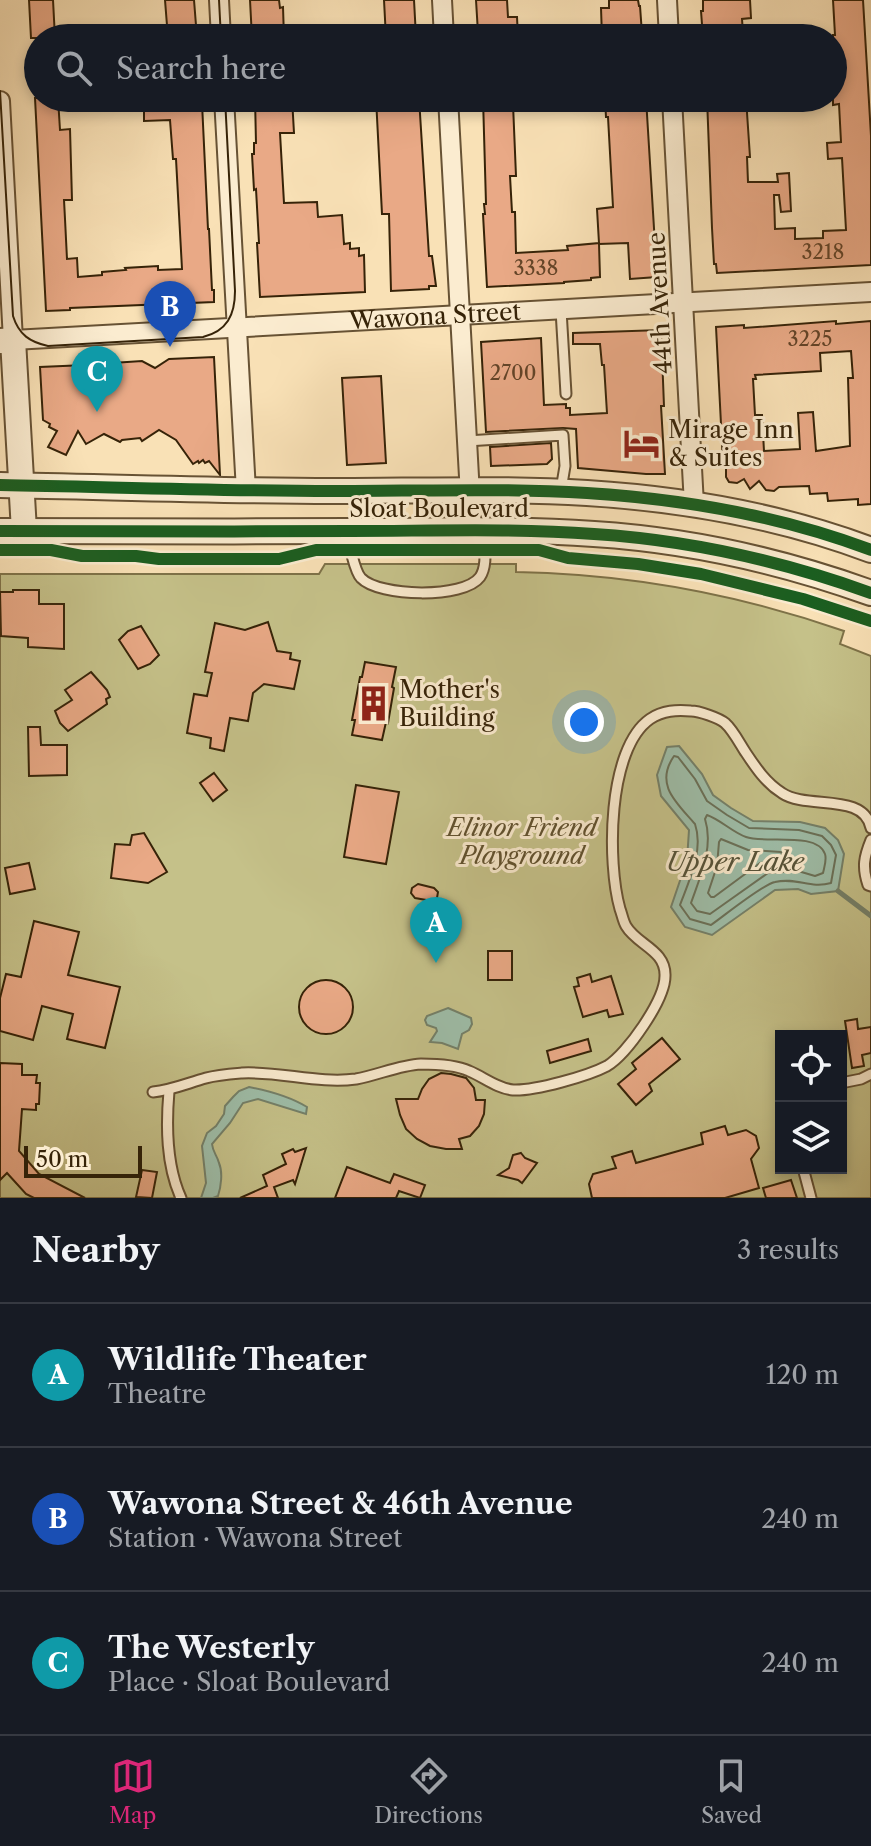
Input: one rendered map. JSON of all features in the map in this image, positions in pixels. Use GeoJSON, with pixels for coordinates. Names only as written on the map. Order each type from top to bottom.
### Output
{"type":"FeatureCollection","features":[{"type":"Feature","properties":{"kind":"street"},"geometry":{"type":"LineString","coordinates":[[219,0],[220,24]]}},
{"type":"Feature","properties":{"kind":"street"},"geometry":{"type":"LineString","coordinates":[[442,0],[443,24]]}},
{"type":"Feature","properties":{"kind":"street"},"geometry":{"type":"LineString","coordinates":[[667,0],[668,24]]}},
{"type":"Feature","properties":{"kind":"street"},"geometry":{"type":"LineString","coordinates":[[0,101],[7,341],[13,418],[12,531]]}},
{"type":"Feature","properties":{"kind":"street"},"geometry":{"type":"LineString","coordinates":[[225,112],[246,491]]}},
{"type":"Feature","properties":{"kind":"street"},"geometry":{"type":"LineString","coordinates":[[449,112],[469,491],[478,531]]}},
{"type":"Feature","properties":{"kind":"street","name":"44th Avenue"},"geometry":{"type":"LineString","coordinates":[[673,112],[694,505]]}},
{"type":"Feature","properties":{"kind":"street","name":"Wawona Street"},"geometry":{"type":"LineString","coordinates":[[7,341],[871,292]]}},
{"type":"Feature","properties":{"kind":"street","name":"Sloat Boulevard"},"geometry":{"type":"LineString","coordinates":[[11,485],[618,495],[694,505],[781,523],[871,550]]}},
{"type":"Feature","properties":{"kind":"street","name":"Sloat Boulevard"},"geometry":{"type":"LineString","coordinates":[[12,531],[595,534],[683,544],[790,567],[871,593]]}},
{"type":"Feature","properties":{"kind":"lane"},"geometry":{"type":"LineString","coordinates":[[561,310],[566,394]]}},
{"type":"Feature","properties":{"kind":"lane"},"geometry":{"type":"LineString","coordinates":[[467,441],[563,435],[565,466],[561,492]]}},
{"type":"Feature","properties":{"kind":"lane"},"geometry":{"type":"LineString","coordinates":[[347,531],[356,571],[364,582],[390,590],[432,592],[459,589],[476,581],[484,570],[478,531]]}},
{"type":"Feature","properties":{"kind":"lane"},"geometry":{"type":"LineString","coordinates":[[153,1092],[169,1091],[208,1078],[244,1073],[323,1081],[356,1079],[418,1064],[468,1070],[488,1082],[512,1090],[536,1088],[608,1065],[643,1025],[660,998],[666,975],[660,956],[627,927],[614,880],[612,829],[622,766],[633,738],[650,719],[671,710],[697,711],[725,723],[761,775],[783,795],[861,810],[869,819],[871,828]]}},
{"type":"Feature","properties":{"kind":"lane"},"geometry":{"type":"LineString","coordinates":[[871,840],[865,856],[864,873],[871,886]]}},
{"type":"Feature","properties":{"kind":"lane"},"geometry":{"type":"LineString","coordinates":[[847,1082],[871,1074]]}},
{"type":"Feature","properties":{"kind":"lane"},"geometry":{"type":"LineString","coordinates":[[169,1091],[169,1154],[181,1198]]}},
{"type":"Feature","properties":{"kind":"lane"},"geometry":{"type":"LineString","coordinates":[[805,1174],[811,1198]]}},
{"type":"Feature","properties":{"kind":"green space","name":"Elinor Friend Playground"},"geometry":{"type":"Polygon","coordinates":[[[325,564],[516,564],[516,572],[600,577],[683,588],[764,606],[844,631],[840,644],[871,656],[871,1198],[0,1198],[0,574],[319,574],[325,564]]]}},
{"type":"Feature","properties":{"kind":"water","name":"Upper Lake"},"geometry":{"type":"Polygon","coordinates":[[[679,746],[702,774],[713,795],[753,821],[800,822],[825,828],[838,840],[844,854],[838,891],[811,894],[798,889],[775,890],[712,935],[685,927],[671,907],[687,860],[689,830],[661,796],[657,775],[667,747],[679,746]]]}},
{"type":"Feature","properties":{"kind":"water"},"geometry":{"type":"Polygon","coordinates":[[[448,1008],[471,1018],[472,1024],[462,1034],[458,1049],[430,1042],[437,1031],[427,1025],[427,1016],[448,1008]]]}},
{"type":"Feature","properties":{"kind":"water"},"geometry":{"type":"Polygon","coordinates":[[[249,1087],[293,1100],[307,1107],[306,1114],[258,1099],[243,1103],[212,1144],[221,1171],[218,1196],[201,1198],[206,1183],[202,1146],[207,1133],[216,1126],[233,1097],[249,1087]]]}},
{"type":"Feature","properties":{"kind":"building"},"geometry":{"type":"Polygon","coordinates":[[[29,0],[53,0],[54,24],[30,24],[29,0]]]}},
{"type":"Feature","properties":{"kind":"building"},"geometry":{"type":"Polygon","coordinates":[[[165,0],[194,0],[196,24],[167,24],[165,0]]]}},
{"type":"Feature","properties":{"kind":"building"},"geometry":{"type":"Polygon","coordinates":[[[250,0],[279,0],[280,8],[283,7],[284,24],[251,24],[250,0]]]}},
{"type":"Feature","properties":{"kind":"building"},"geometry":{"type":"Polygon","coordinates":[[[384,0],[414,0],[415,24],[385,24],[384,0]]]}},
{"type":"Feature","properties":{"kind":"building"},"geometry":{"type":"Polygon","coordinates":[[[476,0],[507,0],[508,17],[517,17],[517,24],[477,24],[476,0]]]}},
{"type":"Feature","properties":{"kind":"building"},"geometry":{"type":"Polygon","coordinates":[[[609,0],[638,0],[641,24],[602,24],[601,8],[609,8],[609,0]]]}},
{"type":"Feature","properties":{"kind":"building"},"geometry":{"type":"Polygon","coordinates":[[[703,0],[750,0],[751,18],[742,19],[742,24],[702,24],[703,0]]]}},
{"type":"Feature","properties":{"kind":"building"},"geometry":{"type":"Polygon","coordinates":[[[833,0],[863,0],[871,136],[871,265],[717,273],[714,264],[708,112],[747,112],[748,182],[778,182],[777,174],[789,173],[791,211],[781,212],[779,195],[774,195],[775,229],[795,228],[795,239],[823,238],[823,231],[846,230],[842,158],[828,159],[827,143],[841,142],[839,112],[847,112],[847,24],[834,24],[833,0]]]}},
{"type":"Feature","properties":{"kind":"building"},"geometry":{"type":"Polygon","coordinates":[[[36,112],[59,112],[60,130],[70,129],[72,200],[64,200],[67,259],[77,258],[78,277],[102,275],[102,272],[125,268],[158,266],[158,270],[182,269],[176,159],[173,159],[170,120],[144,121],[144,112],[202,112],[214,302],[46,311],[36,112]]]}},
{"type":"Feature","properties":{"kind":"building"},"geometry":{"type":"Polygon","coordinates":[[[255,112],[293,112],[294,133],[280,133],[284,203],[317,202],[318,217],[342,215],[344,244],[350,243],[350,249],[359,248],[359,256],[364,255],[365,292],[260,297],[252,154],[256,143],[255,112]]]}},
{"type":"Feature","properties":{"kind":"building"},"geometry":{"type":"Polygon","coordinates":[[[377,112],[420,112],[429,256],[432,256],[436,286],[391,291],[389,214],[382,214],[377,112]]]}},
{"type":"Feature","properties":{"kind":"building"},"geometry":{"type":"Polygon","coordinates":[[[483,112],[513,112],[516,176],[510,176],[516,253],[568,250],[567,246],[599,243],[597,209],[613,207],[606,112],[647,112],[657,277],[630,279],[628,243],[599,244],[600,277],[564,283],[487,287],[483,214],[486,204],[483,112]]]}},
{"type":"Feature","properties":{"kind":"building"},"geometry":{"type":"Polygon","coordinates":[[[871,321],[871,504],[858,505],[858,499],[828,501],[827,493],[810,494],[809,486],[779,487],[774,491],[766,490],[759,481],[750,489],[744,479],[737,483],[729,482],[723,463],[716,327],[744,325],[744,328],[871,321]],[[851,351],[820,353],[821,371],[755,375],[755,415],[762,415],[764,451],[800,449],[798,413],[813,412],[816,451],[850,446],[848,378],[853,378],[851,351]]]}},
{"type":"Feature","properties":{"kind":"building"},"geometry":{"type":"Polygon","coordinates":[[[661,330],[665,474],[578,468],[576,429],[486,432],[481,342],[541,338],[544,405],[566,404],[570,415],[607,413],[600,344],[573,344],[573,333],[661,330]]]}},
{"type":"Feature","properties":{"kind":"building"},"geometry":{"type":"Polygon","coordinates":[[[214,357],[220,475],[209,461],[193,464],[176,440],[159,430],[142,441],[140,438],[120,442],[104,434],[86,444],[78,431],[66,455],[48,447],[57,431],[43,420],[40,367],[86,365],[99,371],[112,363],[142,361],[155,368],[169,359],[214,357]]]}},
{"type":"Feature","properties":{"kind":"building"},"geometry":{"type":"Polygon","coordinates":[[[381,376],[386,463],[347,465],[342,378],[381,376]]]}},
{"type":"Feature","properties":{"kind":"building"},"geometry":{"type":"Polygon","coordinates":[[[551,443],[552,459],[547,464],[491,466],[490,447],[551,443]]]}},
{"type":"Feature","properties":{"kind":"building"},"geometry":{"type":"Polygon","coordinates":[[[39,590],[39,604],[64,604],[64,649],[28,647],[28,638],[1,636],[0,592],[39,590]]]}},
{"type":"Feature","properties":{"kind":"building"},"geometry":{"type":"Polygon","coordinates":[[[268,622],[277,651],[291,653],[290,659],[300,661],[294,689],[264,684],[253,693],[248,721],[230,718],[224,751],[210,748],[211,738],[187,733],[194,694],[207,696],[212,673],[205,672],[215,623],[245,630],[268,622]]]}},
{"type":"Feature","properties":{"kind":"building"},"geometry":{"type":"Polygon","coordinates":[[[141,626],[159,655],[150,664],[138,669],[119,640],[128,631],[141,626]]]}},
{"type":"Feature","properties":{"kind":"building","name":"Mother's Building"},"geometry":{"type":"Polygon","coordinates":[[[365,662],[396,667],[388,723],[382,740],[352,735],[355,720],[352,720],[365,662]]]}},
{"type":"Feature","properties":{"kind":"building"},"geometry":{"type":"Polygon","coordinates":[[[91,672],[110,697],[106,699],[107,704],[68,731],[55,711],[72,700],[65,690],[91,672]]]}},
{"type":"Feature","properties":{"kind":"building"},"geometry":{"type":"Polygon","coordinates":[[[28,727],[40,727],[41,745],[67,745],[67,775],[29,776],[28,727]]]}},
{"type":"Feature","properties":{"kind":"building"},"geometry":{"type":"Polygon","coordinates":[[[214,773],[227,790],[213,801],[200,783],[214,773]]]}},
{"type":"Feature","properties":{"kind":"building"},"geometry":{"type":"Polygon","coordinates":[[[356,785],[399,792],[386,864],[344,857],[356,785]]]}},
{"type":"Feature","properties":{"kind":"building"},"geometry":{"type":"Polygon","coordinates":[[[144,833],[167,872],[148,883],[111,878],[115,844],[130,845],[132,835],[144,833]]]}},
{"type":"Feature","properties":{"kind":"building"},"geometry":{"type":"Polygon","coordinates":[[[29,863],[35,889],[10,894],[5,868],[29,863]]]}},
{"type":"Feature","properties":{"kind":"building"},"geometry":{"type":"Polygon","coordinates":[[[418,884],[434,888],[438,892],[437,898],[432,901],[415,898],[412,888],[418,884]]]}},
{"type":"Feature","properties":{"kind":"building"},"geometry":{"type":"Polygon","coordinates":[[[34,921],[79,932],[68,975],[120,987],[105,1048],[67,1039],[73,1014],[42,1006],[33,1040],[0,1031],[0,998],[6,974],[21,977],[34,921]]]}},
{"type":"Feature","properties":{"kind":"building"},"geometry":{"type":"Polygon","coordinates":[[[488,951],[512,951],[512,980],[488,980],[488,951]]]}},
{"type":"Feature","properties":{"kind":"building"},"geometry":{"type":"Polygon","coordinates":[[[590,974],[592,982],[611,976],[623,1014],[609,1017],[607,1010],[583,1017],[574,987],[579,986],[577,978],[590,974]]]}},
{"type":"Feature","properties":{"kind":"building"},"geometry":{"type":"Polygon","coordinates":[[[326,980],[345,988],[353,1007],[345,1026],[326,1034],[307,1026],[299,1007],[307,988],[326,980]]]}},
{"type":"Feature","properties":{"kind":"building"},"geometry":{"type":"Polygon","coordinates":[[[857,1019],[858,1029],[871,1027],[871,1053],[862,1055],[864,1066],[852,1068],[845,1021],[857,1019]]]}},
{"type":"Feature","properties":{"kind":"building"},"geometry":{"type":"Polygon","coordinates":[[[662,1038],[680,1059],[649,1084],[652,1091],[636,1105],[618,1084],[636,1069],[632,1063],[662,1038]]]}},
{"type":"Feature","properties":{"kind":"building"},"geometry":{"type":"Polygon","coordinates":[[[588,1039],[591,1051],[550,1063],[547,1051],[588,1039]]]}},
{"type":"Feature","properties":{"kind":"building"},"geometry":{"type":"Polygon","coordinates":[[[0,1063],[22,1064],[22,1075],[37,1075],[36,1083],[40,1083],[36,1110],[22,1109],[19,1151],[39,1174],[85,1198],[34,1198],[26,1194],[7,1173],[0,1180],[0,1063]]]}},
{"type":"Feature","properties":{"kind":"building"},"geometry":{"type":"Polygon","coordinates":[[[441,1073],[466,1078],[474,1088],[476,1100],[485,1100],[479,1126],[470,1136],[459,1139],[462,1149],[430,1146],[417,1139],[406,1129],[400,1115],[396,1099],[418,1099],[429,1079],[441,1073]]]}},
{"type":"Feature","properties":{"kind":"building"},"geometry":{"type":"Polygon","coordinates":[[[725,1126],[728,1135],[746,1130],[756,1136],[759,1148],[751,1159],[759,1188],[725,1198],[592,1198],[589,1184],[593,1174],[616,1168],[612,1157],[632,1151],[636,1163],[703,1144],[701,1133],[725,1126]]]}},
{"type":"Feature","properties":{"kind":"building"},"geometry":{"type":"Polygon","coordinates":[[[306,1148],[295,1184],[293,1180],[274,1187],[278,1198],[240,1198],[267,1186],[263,1175],[286,1164],[282,1154],[306,1148]]]}},
{"type":"Feature","properties":{"kind":"building"},"geometry":{"type":"Polygon","coordinates":[[[521,1153],[537,1163],[522,1183],[498,1175],[509,1168],[513,1155],[521,1153]]]}},
{"type":"Feature","properties":{"kind":"building"},"geometry":{"type":"Polygon","coordinates":[[[347,1167],[390,1183],[394,1174],[425,1185],[420,1198],[399,1191],[396,1198],[335,1198],[347,1167]]]}},
{"type":"Feature","properties":{"kind":"building"},"geometry":{"type":"Polygon","coordinates":[[[142,1170],[157,1172],[152,1198],[136,1197],[142,1170]]]}},
{"type":"Feature","properties":{"kind":"building"},"geometry":{"type":"Polygon","coordinates":[[[791,1180],[797,1198],[766,1198],[763,1188],[791,1180]]]}},
{"type":"Feature","properties":{"kind":"waterway"},"geometry":{"type":"LineString","coordinates":[[838,891],[871,916]]}},
{"type":"Feature","properties":{"kind":"tram line"},"geometry":{"type":"LineString","coordinates":[[219,0],[220,24]]}},
{"type":"Feature","properties":{"kind":"tram line"},"geometry":{"type":"LineString","coordinates":[[0,91],[13,316],[26,337],[48,346],[203,337],[218,331],[228,321],[235,291],[226,112]]}},
{"type":"Feature","properties":{"kind":"cycle path"},"geometry":{"type":"LineString","coordinates":[[0,485],[587,493],[731,511],[802,528],[871,550]]}},
{"type":"Feature","properties":{"kind":"cycle path"},"geometry":{"type":"LineString","coordinates":[[0,531],[472,530],[594,534],[664,541],[734,554],[803,571],[871,593]]}},
{"type":"Feature","properties":{"kind":"cycle path"},"geometry":{"type":"LineString","coordinates":[[0,550],[51,550],[82,556],[159,559],[279,559],[316,550],[539,550],[568,558],[638,564],[701,574],[803,599],[871,621]]}},
{"type":"Feature","properties":{"kind":"place","name":"Wawona Street & 46th Avenue"},"geometry":{"type":"Point","coordinates":[170,347]}},
{"type":"Feature","properties":{"kind":"place","name":"The Westerly"},"geometry":{"type":"Point","coordinates":[97,412]}},
{"type":"Feature","properties":{"kind":"place","name":"Mirage Inn & Suites"},"geometry":{"type":"Point","coordinates":[642,444]}},
{"type":"Feature","properties":{"kind":"place","name":"Mother's Building"},"geometry":{"type":"Point","coordinates":[373,704]}},
{"type":"Feature","properties":{"kind":"place","name":"Wildlife Theater"},"geometry":{"type":"Point","coordinates":[436,963]}}]}
